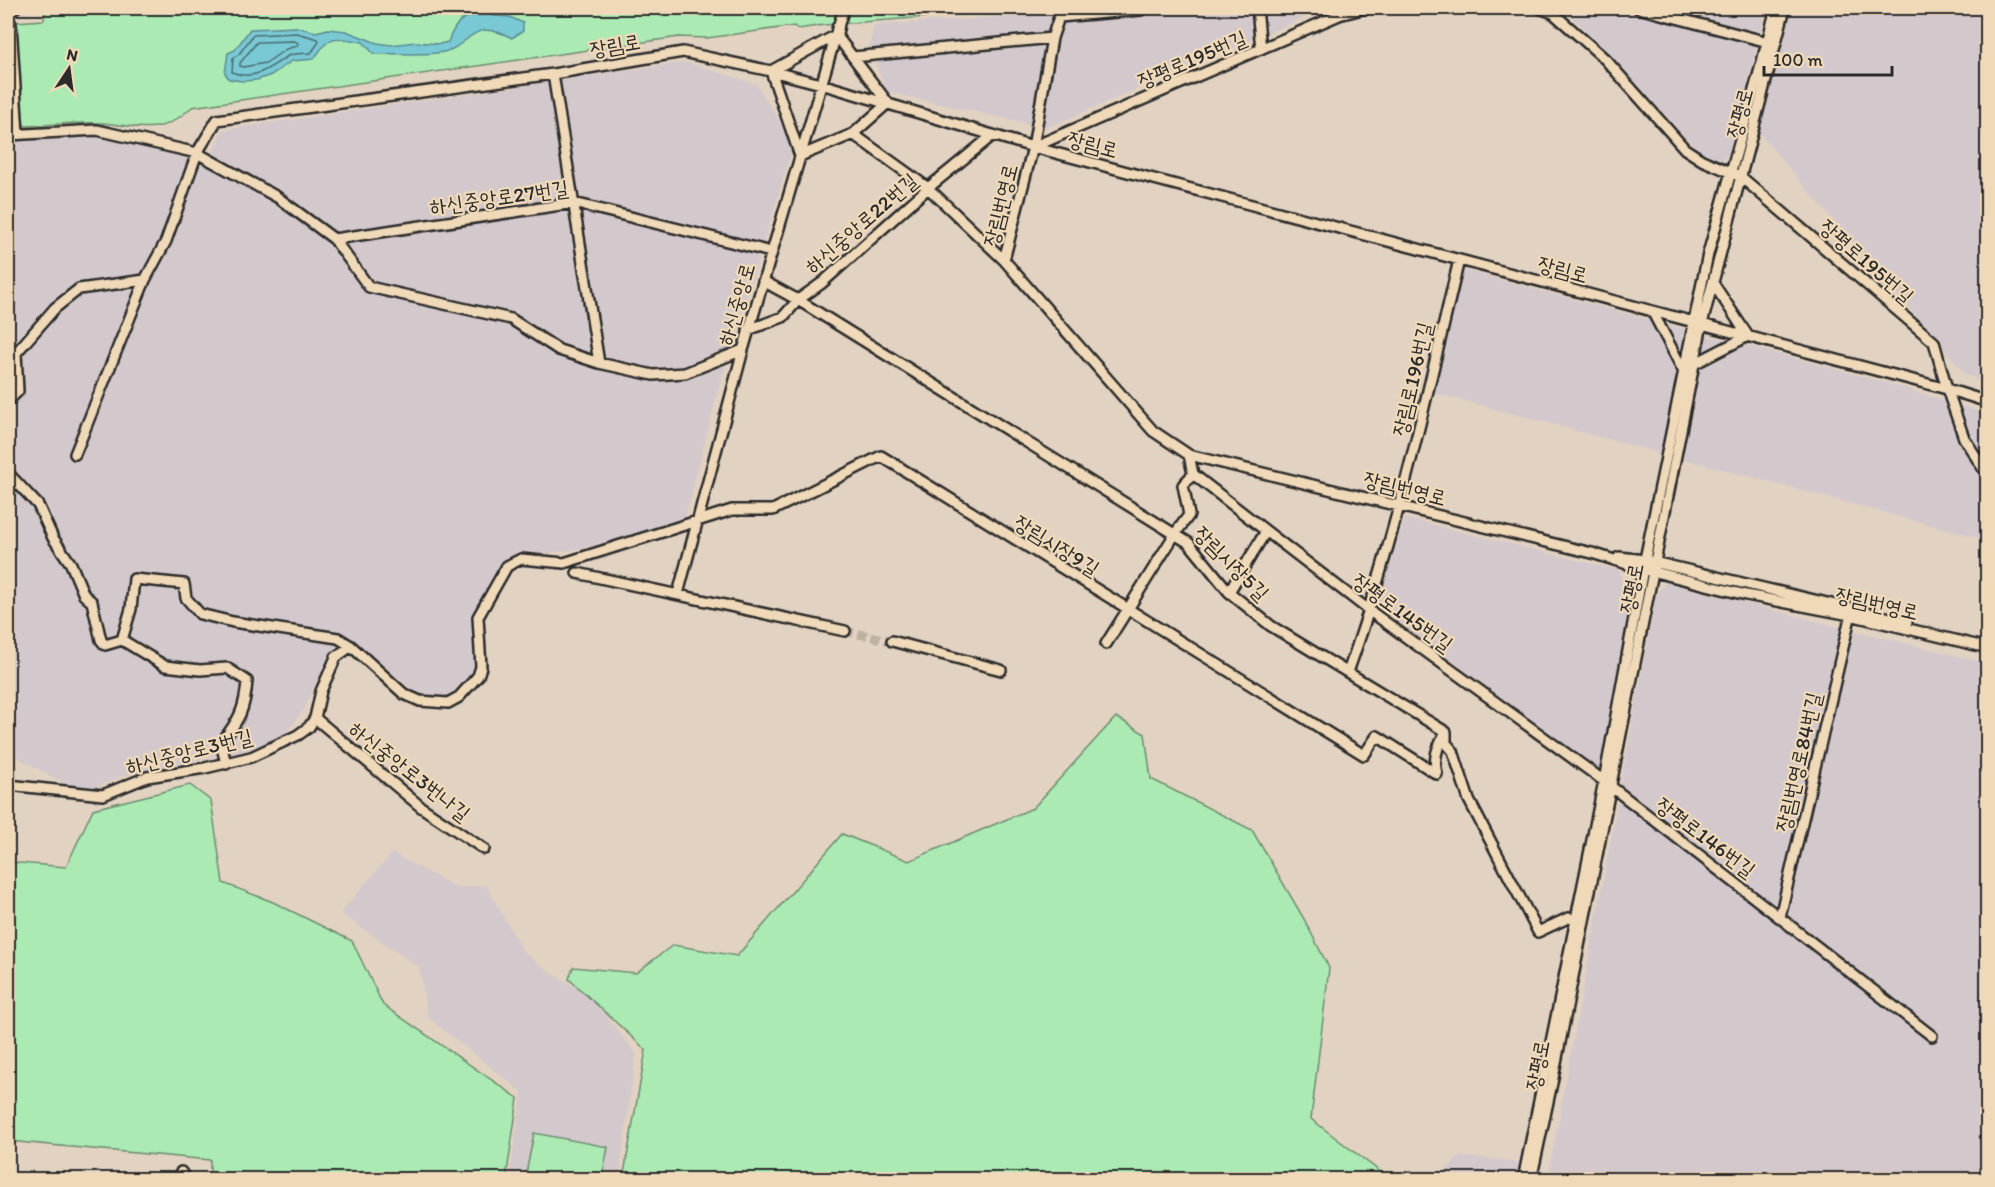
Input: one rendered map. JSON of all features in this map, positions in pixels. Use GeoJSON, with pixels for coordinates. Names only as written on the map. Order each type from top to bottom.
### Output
{"type":"FeatureCollection","features":[{"type":"Feature","properties":{"kind":"street"},"geometry":{"type":"LineString","coordinates":[[8,8],[15,8]]}},
{"type":"Feature","properties":{"kind":"street","name":"하신중앙로"},"geometry":{"type":"LineString","coordinates":[[678,594],[748,330],[844,8]]}},
{"type":"Feature","properties":{"kind":"street"},"geometry":{"type":"LineString","coordinates":[[1257,8],[1261,49]]}},
{"type":"Feature","properties":{"kind":"street","name":"장평로195번길"},"geometry":{"type":"LineString","coordinates":[[1033,147],[1339,15],[1366,8]]}},
{"type":"Feature","properties":{"kind":"street","name":"장평로195번길"},"geometry":{"type":"LineString","coordinates":[[1539,8],[1553,13],[1605,59],[1685,149],[1702,160],[1736,174],[1934,342],[1964,438],[1988,476]]}},
{"type":"Feature","properties":{"kind":"street"},"geometry":{"type":"LineString","coordinates":[[1638,8],[1772,43]]}},
{"type":"Feature","properties":{"kind":"street","name":"장평로"},"geometry":{"type":"LineString","coordinates":[[1772,43],[1776,8]]}},
{"type":"Feature","properties":{"kind":"street","name":"장평로"},"geometry":{"type":"LineString","coordinates":[[1531,1179],[1543,1105],[1607,784],[1683,370],[1697,323],[1713,283],[1736,174],[1772,43],[1785,8]]}},
{"type":"Feature","properties":{"kind":"street"},"geometry":{"type":"LineString","coordinates":[[1060,12],[1141,10]]}},
{"type":"Feature","properties":{"kind":"street","name":"장림번영로"},"geometry":{"type":"LineString","coordinates":[[1060,12],[1052,38],[1033,147],[1004,260],[1153,431],[1190,455],[1648,566],[1746,595],[1851,612],[1988,642]]}},
{"type":"Feature","properties":{"kind":"street"},"geometry":{"type":"LineString","coordinates":[[8,20],[11,24],[18,134]]}},
{"type":"Feature","properties":{"kind":"street"},"geometry":{"type":"LineString","coordinates":[[837,31],[853,57],[888,103],[853,134],[800,156],[771,71],[837,31]]}},
{"type":"Feature","properties":{"kind":"street"},"geometry":{"type":"LineString","coordinates":[[853,57],[1052,38]]}},
{"type":"Feature","properties":{"kind":"street","name":"장림로"},"geometry":{"type":"LineString","coordinates":[[197,153],[216,120],[553,74],[683,52],[821,84],[1033,147],[1947,389],[1988,402]]}},
{"type":"Feature","properties":{"kind":"street"},"geometry":{"type":"LineString","coordinates":[[553,74],[599,363]]}},
{"type":"Feature","properties":{"kind":"street"},"geometry":{"type":"LineString","coordinates":[[8,135],[97,130],[197,153],[277,197],[334,240],[369,287],[511,319],[559,350],[599,363],[653,375],[685,373],[743,350]]}},
{"type":"Feature","properties":{"kind":"street"},"geometry":{"type":"LineString","coordinates":[[853,134],[928,188],[1004,260]]}},
{"type":"Feature","properties":{"kind":"street","name":"하신중앙로22번길"},"geometry":{"type":"LineString","coordinates":[[748,330],[783,317],[798,300],[822,283],[928,188],[993,135]]}},
{"type":"Feature","properties":{"kind":"street"},"geometry":{"type":"LineString","coordinates":[[75,454],[145,280],[166,241],[197,153]]}},
{"type":"Feature","properties":{"kind":"street","name":"장평로"},"geometry":{"type":"LineString","coordinates":[[1648,566],[1694,364],[1697,323],[1708,254],[1736,174]]}},
{"type":"Feature","properties":{"kind":"street","name":"하신중앙로27번길"},"geometry":{"type":"LineString","coordinates":[[334,240],[574,203],[771,252]]}},
{"type":"Feature","properties":{"kind":"street","name":"장림로196번길"},"geometry":{"type":"LineString","coordinates":[[1348,672],[1370,610],[1400,506],[1459,260]]}},
{"type":"Feature","properties":{"kind":"street"},"geometry":{"type":"LineString","coordinates":[[8,401],[18,391],[16,353],[55,308],[79,289],[145,280]]}},
{"type":"Feature","properties":{"kind":"street","name":"장림시장5길"},"geometry":{"type":"LineString","coordinates":[[763,281],[798,300],[1190,543],[1229,592],[1271,626],[1446,732]]}},
{"type":"Feature","properties":{"kind":"street"},"geometry":{"type":"LineString","coordinates":[[1694,364],[1748,336],[1713,283]]}},
{"type":"Feature","properties":{"kind":"street"},"geometry":{"type":"LineString","coordinates":[[1652,311],[1683,370]]}},
{"type":"Feature","properties":{"kind":"street"},"geometry":{"type":"LineString","coordinates":[[1106,644],[1189,515],[1183,485],[1193,474],[1190,455]]}},
{"type":"Feature","properties":{"kind":"street","name":"장림시장9길"},"geometry":{"type":"LineString","coordinates":[[698,520],[732,510],[773,510],[881,456],[1364,755],[1377,736],[1437,774],[1434,761],[1438,746],[1446,732]]}},
{"type":"Feature","properties":{"kind":"street"},"geometry":{"type":"LineString","coordinates":[[8,473],[38,505],[53,538],[71,564],[84,596],[92,602],[101,640],[105,645],[122,640],[165,666],[200,670],[226,668],[247,681],[246,701],[236,724],[221,743],[226,764]]}},
{"type":"Feature","properties":{"kind":"street","name":"장평로145번길"},"geometry":{"type":"LineString","coordinates":[[1193,474],[1370,610],[1607,784]]}},
{"type":"Feature","properties":{"kind":"street"},"geometry":{"type":"LineString","coordinates":[[122,640],[131,609],[134,579],[184,584],[186,598],[200,614],[233,622],[338,638],[351,646],[404,694],[420,701],[448,703],[459,697],[478,676],[481,667],[478,617],[507,566],[521,559],[564,563],[698,520]]}},
{"type":"Feature","properties":{"kind":"street"},"geometry":{"type":"LineString","coordinates":[[1229,592],[1266,531]]}},
{"type":"Feature","properties":{"kind":"street"},"geometry":{"type":"LineString","coordinates":[[577,573],[845,631]]}},
{"type":"Feature","properties":{"kind":"street","name":"장림번영로"},"geometry":{"type":"LineString","coordinates":[[1851,612],[1988,648]]}},
{"type":"Feature","properties":{"kind":"street","name":"장림번영로84번길"},"geometry":{"type":"LineString","coordinates":[[1780,917],[1851,612]]}},
{"type":"Feature","properties":{"kind":"street"},"geometry":{"type":"LineString","coordinates":[[892,641],[1001,670]]}},
{"type":"Feature","properties":{"kind":"street"},"geometry":{"type":"LineString","coordinates":[[315,718],[321,691],[336,657],[351,646]]}},
{"type":"Feature","properties":{"kind":"street","name":"하신중앙로3번길"},"geometry":{"type":"LineString","coordinates":[[8,785],[103,795],[147,777],[226,764],[251,757],[298,735],[309,728],[315,718]]}},
{"type":"Feature","properties":{"kind":"street","name":"하신중앙로3번나길"},"geometry":{"type":"LineString","coordinates":[[315,718],[421,807],[484,849]]}},
{"type":"Feature","properties":{"kind":"street"},"geometry":{"type":"LineString","coordinates":[[1446,732],[1446,743],[1453,751],[1469,800],[1538,932],[1568,918],[1580,920]]}},
{"type":"Feature","properties":{"kind":"street","name":"장평로146번길"},"geometry":{"type":"LineString","coordinates":[[1607,784],[1932,1036]]}},
{"type":"Feature","properties":{"kind":"street","name":"장평로"},"geometry":{"type":"LineString","coordinates":[[1523,1179],[1543,1105]]}},
{"type":"Feature","properties":{"kind":"shaded area"},"geometry":{"type":"Polygon","coordinates":[[[1065,8],[1327,8],[1046,128],[887,92],[875,62],[868,53],[874,25],[1063,13],[1065,8]]]}},
{"type":"Feature","properties":{"kind":"shaded area"},"geometry":{"type":"Polygon","coordinates":[[[1560,8],[1767,8],[1730,155],[1722,160],[1698,151],[1575,20],[1560,8]]]}},
{"type":"Feature","properties":{"kind":"shaded area"},"geometry":{"type":"Polygon","coordinates":[[[1791,8],[1972,8],[1987,12],[1987,384],[1966,375],[1757,131],[1791,8]]]}},
{"type":"Feature","properties":{"kind":"shaded area"},"geometry":{"type":"Polygon","coordinates":[[[685,62],[756,84],[794,144],[720,384],[685,519],[610,544],[523,555],[508,561],[476,616],[475,671],[458,691],[446,699],[427,699],[419,695],[349,641],[331,655],[305,708],[284,736],[256,750],[123,776],[81,793],[8,752],[8,139],[91,134],[176,151],[212,155],[222,130],[685,62]]]}},
{"type":"Feature","properties":{"kind":"shaded area"},"geometry":{"type":"Polygon","coordinates":[[[1464,270],[1884,382],[1987,414],[1987,540],[1431,392],[1460,273],[1464,270]]]}},
{"type":"Feature","properties":{"kind":"shaded area"},"geometry":{"type":"Polygon","coordinates":[[[1405,518],[1618,570],[1632,592],[1600,770],[1375,605],[1405,518]]]}},
{"type":"Feature","properties":{"kind":"shaded area"},"geometry":{"type":"Polygon","coordinates":[[[1666,582],[1987,663],[1987,1179],[1437,1180],[1460,1156],[1504,1160],[1549,1171],[1656,595],[1666,582]]]}},
{"type":"Feature","properties":{"kind":"shaded area"},"geometry":{"type":"Polygon","coordinates":[[[392,853],[457,888],[486,885],[524,953],[553,974],[587,993],[636,1053],[619,1179],[509,1179],[522,1092],[428,1018],[419,967],[340,913],[392,853]]]}},
{"type":"Feature","properties":{"kind":"green space"},"geometry":{"type":"Polygon","coordinates":[[[88,8],[1042,8],[798,29],[794,26],[707,38],[679,37],[192,107],[180,117],[158,127],[91,123],[26,126],[21,122],[15,22],[44,20],[45,12],[88,8]]]}},
{"type":"Feature","properties":{"kind":"green space"},"geometry":{"type":"Polygon","coordinates":[[[1116,717],[1145,734],[1151,779],[1252,830],[1304,919],[1329,968],[1311,1119],[1383,1174],[1380,1179],[623,1179],[646,1050],[569,979],[573,967],[636,973],[673,945],[737,956],[842,834],[909,861],[1033,808],[1116,717]]]}},
{"type":"Feature","properties":{"kind":"green space"},"geometry":{"type":"Polygon","coordinates":[[[190,785],[211,801],[223,883],[273,902],[352,941],[383,1005],[518,1098],[506,1179],[210,1179],[210,1160],[8,1141],[8,862],[66,867],[93,809],[190,785]]]}},
{"type":"Feature","properties":{"kind":"green space"},"geometry":{"type":"Polygon","coordinates":[[[534,1133],[608,1147],[602,1179],[525,1179],[534,1133]]]}},
{"type":"Feature","properties":{"kind":"water"},"geometry":{"type":"Polygon","coordinates":[[[488,14],[510,17],[523,23],[523,31],[512,38],[486,30],[478,32],[448,51],[428,54],[374,54],[363,42],[334,39],[325,44],[314,59],[292,61],[271,75],[257,80],[229,79],[225,73],[228,53],[235,50],[250,29],[297,27],[316,32],[328,29],[346,31],[377,43],[391,45],[416,42],[440,44],[448,42],[462,19],[473,15],[488,14]]]}},
{"type":"Feature","properties":{"kind":"tunnel"},"geometry":{"type":"LineString","coordinates":[[845,631],[892,641]]}}]}
